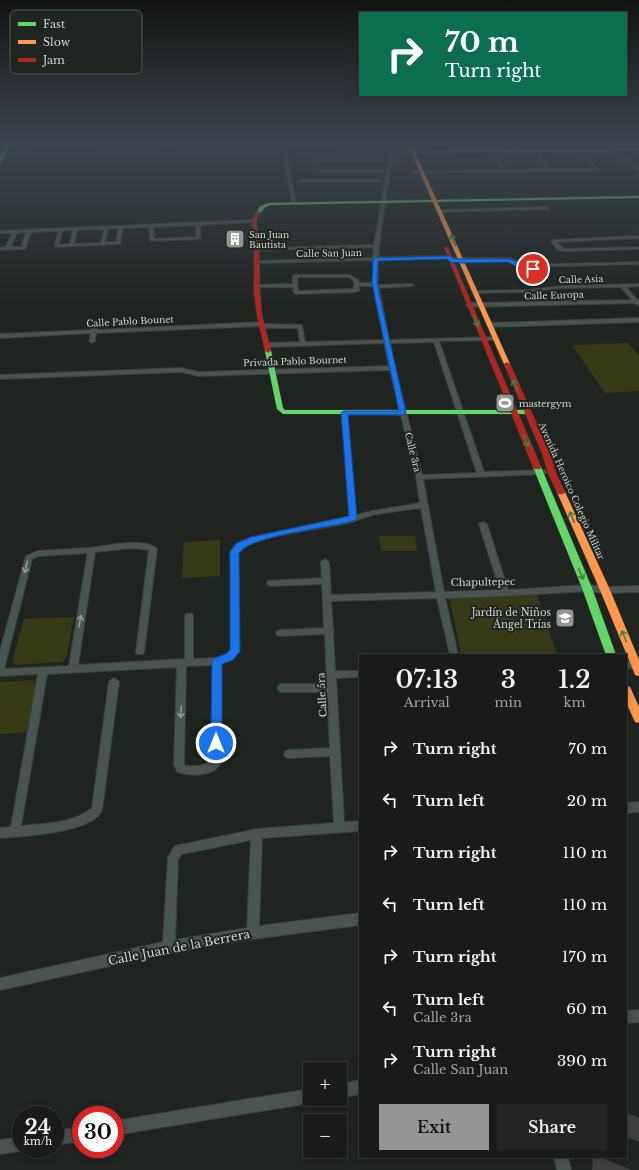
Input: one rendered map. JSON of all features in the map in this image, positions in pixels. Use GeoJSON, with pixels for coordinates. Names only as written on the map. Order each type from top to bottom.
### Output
{"type":"FeatureCollection","features":[{"type":"Feature","properties":{"kind":"main road","name":"Avenida Heroico Colegio Militar"},"geometry":{"type":"LineString","coordinates":[[429,198],[455,260],[475,292],[490,325],[546,453],[552,473],[605,590],[638,668]]}},
{"type":"Feature","properties":{"kind":"main road"},"geometry":{"type":"LineString","coordinates":[[527,412],[283,412],[280,409],[262,325],[257,286],[257,237],[255,220],[262,206],[269,204],[614,198]]}},
{"type":"Feature","properties":{"kind":"main road","name":"Avenida Heroico Colegio Militar"},"geometry":{"type":"LineString","coordinates":[[431,201],[440,211],[470,305],[586,588],[611,654]]}},
{"type":"Feature","properties":{"kind":"main road"},"geometry":{"type":"LineString","coordinates":[[627,692],[639,719]]}},
{"type":"Feature","properties":{"kind":"street"},"geometry":{"type":"LineString","coordinates":[[293,198],[294,203]]}},
{"type":"Feature","properties":{"kind":"street","name":"Calle 3ra"},"geometry":{"type":"LineString","coordinates":[[384,198],[375,260],[375,284],[392,368],[419,477],[440,594],[454,654]]}},
{"type":"Feature","properties":{"kind":"street"},"geometry":{"type":"LineString","coordinates":[[512,200],[518,209]]}},
{"type":"Feature","properties":{"kind":"street"},"geometry":{"type":"LineString","coordinates":[[476,201],[480,210]]}},
{"type":"Feature","properties":{"kind":"street"},"geometry":{"type":"LineString","coordinates":[[440,211],[547,208]]}},
{"type":"Feature","properties":{"kind":"street"},"geometry":{"type":"LineString","coordinates":[[0,232],[255,220]]}},
{"type":"Feature","properties":{"kind":"street"},"geometry":{"type":"LineString","coordinates":[[151,225],[152,240],[166,240],[198,238],[198,223]]}},
{"type":"Feature","properties":{"kind":"street"},"geometry":{"type":"LineString","coordinates":[[166,225],[166,240]]}},
{"type":"Feature","properties":{"kind":"street"},"geometry":{"type":"LineString","coordinates":[[60,230],[57,246],[118,243],[121,227]]}},
{"type":"Feature","properties":{"kind":"street"},"geometry":{"type":"LineString","coordinates":[[103,244],[106,228]]}},
{"type":"Feature","properties":{"kind":"street"},"geometry":{"type":"LineString","coordinates":[[72,245],[75,229]]}},
{"type":"Feature","properties":{"kind":"street"},"geometry":{"type":"LineString","coordinates":[[0,249],[22,248],[29,231]]}},
{"type":"Feature","properties":{"kind":"street"},"geometry":{"type":"LineString","coordinates":[[8,249],[14,232]]}},
{"type":"Feature","properties":{"kind":"street"},"geometry":{"type":"LineString","coordinates":[[639,237],[553,241],[559,248],[565,249],[639,248]]}},
{"type":"Feature","properties":{"kind":"street"},"geometry":{"type":"LineString","coordinates":[[257,249],[377,246]]}},
{"type":"Feature","properties":{"kind":"street"},"geometry":{"type":"LineString","coordinates":[[326,247],[327,260]]}},
{"type":"Feature","properties":{"kind":"street","name":"Calle San Juan"},"geometry":{"type":"LineString","coordinates":[[256,262],[327,260],[510,260],[536,270],[628,265]]}},
{"type":"Feature","properties":{"kind":"street"},"geometry":{"type":"LineString","coordinates":[[628,265],[639,263]]}},
{"type":"Feature","properties":{"kind":"street"},"geometry":{"type":"LineString","coordinates":[[628,265],[639,267]]}},
{"type":"Feature","properties":{"kind":"street"},"geometry":{"type":"LineString","coordinates":[[295,276],[349,276],[353,278],[356,283],[357,290],[354,291],[296,293],[295,276]]}},
{"type":"Feature","properties":{"kind":"street"},"geometry":{"type":"LineString","coordinates":[[356,283],[411,285]]}},
{"type":"Feature","properties":{"kind":"street"},"geometry":{"type":"LineString","coordinates":[[257,286],[296,285]]}},
{"type":"Feature","properties":{"kind":"street"},"geometry":{"type":"LineString","coordinates":[[622,285],[638,302]]}},
{"type":"Feature","properties":{"kind":"street","name":"Calle Asia"},"geometry":{"type":"LineString","coordinates":[[475,292],[527,291],[562,287],[639,285]]}},
{"type":"Feature","properties":{"kind":"street","name":"Calle Europa"},"geometry":{"type":"LineString","coordinates":[[470,305],[638,302]]}},
{"type":"Feature","properties":{"kind":"street"},"geometry":{"type":"LineString","coordinates":[[490,325],[639,320]]}},
{"type":"Feature","properties":{"kind":"street"},"geometry":{"type":"LineString","coordinates":[[92,341],[95,324]]}},
{"type":"Feature","properties":{"kind":"street","name":"Calle Pablo Bounet"},"geometry":{"type":"LineString","coordinates":[[0,336],[262,325],[302,327],[303,344]]}},
{"type":"Feature","properties":{"kind":"street"},"geometry":{"type":"LineString","coordinates":[[267,345],[436,340],[483,337],[495,338]]}},
{"type":"Feature","properties":{"kind":"street"},"geometry":{"type":"LineString","coordinates":[[436,340],[481,474]]}},
{"type":"Feature","properties":{"kind":"street","name":"Privada Pablo Bournet"},"geometry":{"type":"LineString","coordinates":[[0,377],[181,370],[198,374],[392,368]]}},
{"type":"Feature","properties":{"kind":"street"},"geometry":{"type":"LineString","coordinates":[[344,413],[353,518]]}},
{"type":"Feature","properties":{"kind":"street"},"geometry":{"type":"LineString","coordinates":[[419,477],[538,472],[552,473]]}},
{"type":"Feature","properties":{"kind":"street"},"geometry":{"type":"LineString","coordinates":[[0,673],[217,661],[230,657],[235,651],[234,552],[237,548],[255,539],[310,527],[342,522],[384,510],[424,505]]}},
{"type":"Feature","properties":{"kind":"street"},"geometry":{"type":"LineString","coordinates":[[483,524],[505,593]]}},
{"type":"Feature","properties":{"kind":"street"},"geometry":{"type":"LineString","coordinates":[[0,668],[29,558],[38,554],[79,549],[88,550],[146,546],[153,549],[140,652]]}},
{"type":"Feature","properties":{"kind":"street"},"geometry":{"type":"LineString","coordinates":[[73,669],[92,556],[91,552],[88,550]]}},
{"type":"Feature","properties":{"kind":"street","name":"Calle 5ra"},"geometry":{"type":"LineString","coordinates":[[325,562],[330,631],[339,826]]}},
{"type":"Feature","properties":{"kind":"street"},"geometry":{"type":"LineString","coordinates":[[271,583],[326,581]]}},
{"type":"Feature","properties":{"kind":"street","name":"Chapultepec"},"geometry":{"type":"LineString","coordinates":[[327,598],[505,593],[586,588],[605,590],[639,590]]}},
{"type":"Feature","properties":{"kind":"street"},"geometry":{"type":"LineString","coordinates":[[189,616],[179,764],[181,769],[186,771],[209,769],[215,764],[217,661]]}},
{"type":"Feature","properties":{"kind":"street"},"geometry":{"type":"LineString","coordinates":[[280,633],[330,631]]}},
{"type":"Feature","properties":{"kind":"street"},"geometry":{"type":"LineString","coordinates":[[627,665],[638,668]]}},
{"type":"Feature","properties":{"kind":"street"},"geometry":{"type":"LineString","coordinates":[[15,832],[43,670]]}},
{"type":"Feature","properties":{"kind":"street"},"geometry":{"type":"LineString","coordinates":[[331,675],[359,674]]}},
{"type":"Feature","properties":{"kind":"street"},"geometry":{"type":"LineString","coordinates":[[0,833],[70,824],[90,817],[97,810],[114,682]]}},
{"type":"Feature","properties":{"kind":"street"},"geometry":{"type":"LineString","coordinates":[[282,688],[332,688]]}},
{"type":"Feature","properties":{"kind":"street"},"geometry":{"type":"LineString","coordinates":[[289,754],[336,752]]}},
{"type":"Feature","properties":{"kind":"street"},"geometry":{"type":"LineString","coordinates":[[627,808],[639,807]]}},
{"type":"Feature","properties":{"kind":"street"},"geometry":{"type":"LineString","coordinates":[[169,946],[173,857],[179,850],[257,834],[339,826],[359,826]]}},
{"type":"Feature","properties":{"kind":"street"},"geometry":{"type":"LineString","coordinates":[[253,933],[257,834]]}},
{"type":"Feature","properties":{"kind":"street","name":"Calle Juan de la Berrera"},"geometry":{"type":"LineString","coordinates":[[0,984],[169,946],[359,919]]}},
{"type":"Feature","properties":{"kind":"street"},"geometry":{"type":"LineString","coordinates":[[627,1017],[639,1016]]}},
{"type":"Feature","properties":{"kind":"street"},"geometry":{"type":"LineString","coordinates":[[347,1090],[359,1087]]}},
{"type":"Feature","properties":{"kind":"street"},"geometry":{"type":"LineString","coordinates":[[124,1127],[303,1097]]}},
{"type":"Feature","properties":{"kind":"street"},"geometry":{"type":"LineString","coordinates":[[0,1147],[12,1145]]}},
{"type":"Feature","properties":{"kind":"street"},"geometry":{"type":"LineString","coordinates":[[561,1158],[564,1170]]}},
{"type":"Feature","properties":{"kind":"green space"},"geometry":{"type":"Polygon","coordinates":[[[628,343],[639,356],[639,391],[605,393],[572,345],[628,343]]]}},
{"type":"Feature","properties":{"kind":"green space"},"geometry":{"type":"Polygon","coordinates":[[[379,536],[415,536],[417,551],[381,551],[379,536]]]}},
{"type":"Feature","properties":{"kind":"green space"},"geometry":{"type":"Polygon","coordinates":[[[220,540],[220,576],[182,578],[184,542],[220,540]]]}},
{"type":"Feature","properties":{"kind":"green space"},"geometry":{"type":"Polygon","coordinates":[[[537,594],[557,654],[461,654],[449,595],[537,594]]]}},
{"type":"Feature","properties":{"kind":"green space"},"geometry":{"type":"Polygon","coordinates":[[[74,617],[66,658],[62,662],[15,665],[12,661],[24,619],[74,617]]]}},
{"type":"Feature","properties":{"kind":"green space"},"geometry":{"type":"Polygon","coordinates":[[[33,680],[36,684],[27,732],[0,734],[0,682],[33,680]]]}},
{"type":"Feature","properties":{"kind":"building","name":"San Juan Bautista"},"geometry":{"type":"Polygon","coordinates":[[[237,234],[241,244],[232,244],[229,235],[237,234]]]}},
{"type":"Feature","properties":{"kind":"building"},"geometry":{"type":"Polygon","coordinates":[[[627,1112],[639,1118],[639,1142],[627,1137],[627,1112]]]}},
{"type":"Feature","properties":{"kind":"building"},"geometry":{"type":"Polygon","coordinates":[[[593,1158],[602,1158],[632,1170],[592,1170],[593,1158]]]}},
{"type":"Feature","properties":{"kind":"traffic: fast"},"geometry":{"type":"LineString","coordinates":[[259,212],[262,207],[269,204],[607,198]]}},
{"type":"Feature","properties":{"kind":"traffic: fast"},"geometry":{"type":"LineString","coordinates":[[268,351],[280,409],[283,412],[527,412]]}},
{"type":"Feature","properties":{"kind":"traffic: fast"},"geometry":{"type":"LineString","coordinates":[[537,467],[587,588],[611,654]]}},
{"type":"Feature","properties":{"kind":"traffic: slow"},"geometry":{"type":"LineString","coordinates":[[433,198],[507,364]]}},
{"type":"Feature","properties":{"kind":"traffic: slow"},"geometry":{"type":"LineString","coordinates":[[561,492],[605,590],[639,672]]}},
{"type":"Feature","properties":{"kind":"traffic: slow"},"geometry":{"type":"LineString","coordinates":[[627,692],[639,719]]}},
{"type":"Feature","properties":{"kind":"traffic: jam"},"geometry":{"type":"LineString","coordinates":[[259,212],[254,220],[257,293],[268,351]]}},
{"type":"Feature","properties":{"kind":"traffic: jam"},"geometry":{"type":"LineString","coordinates":[[446,248],[537,467]]}},
{"type":"Feature","properties":{"kind":"traffic: jam"},"geometry":{"type":"LineString","coordinates":[[507,364],[546,453],[552,473],[561,492]]}},
{"type":"Feature","properties":{"kind":"place","name":"San Juan Bautista"},"geometry":{"type":"Point","coordinates":[235,239]}},
{"type":"Feature","properties":{"kind":"place","name":"mastergym"},"geometry":{"type":"Point","coordinates":[505,403]}},
{"type":"Feature","properties":{"kind":"place","name":"Jardín de Niños Ángel Trías"},"geometry":{"type":"Point","coordinates":[565,618]}},
{"type":"Feature","properties":{"kind":"route"},"geometry":{"type":"LineString","coordinates":[[216,743],[217,661],[230,657],[235,651],[234,552],[240,545],[255,539],[310,527],[342,522],[353,518],[344,413],[403,413],[378,298],[375,281],[375,260],[450,257],[452,261],[462,262],[509,260],[528,269],[533,269]]}}]}
